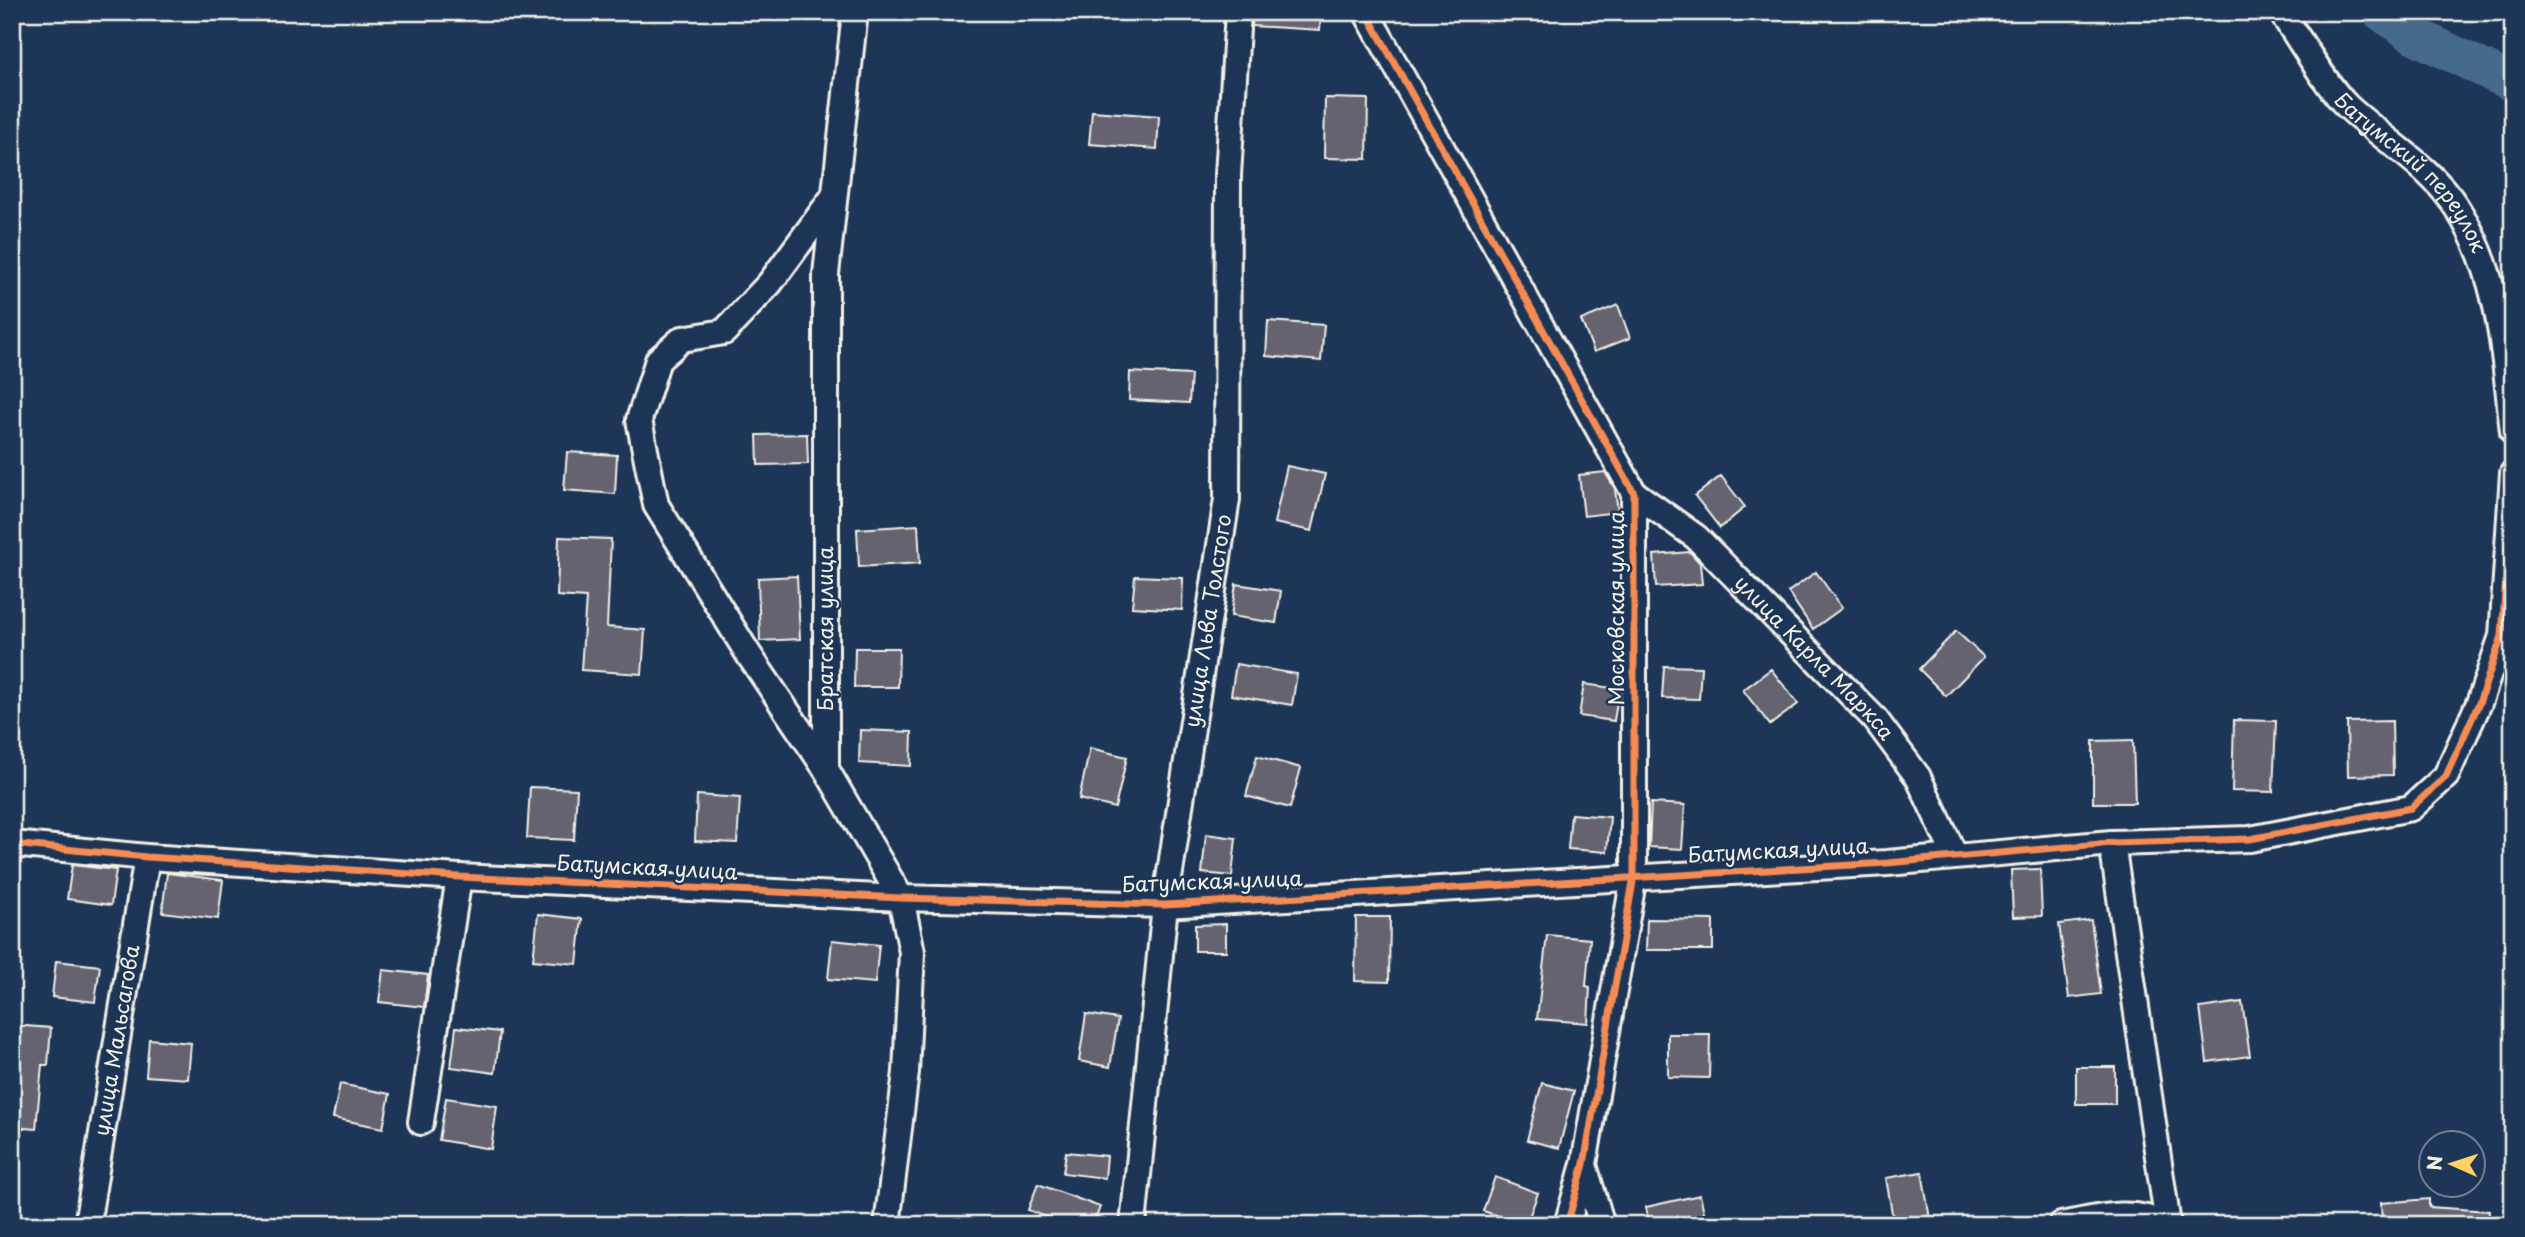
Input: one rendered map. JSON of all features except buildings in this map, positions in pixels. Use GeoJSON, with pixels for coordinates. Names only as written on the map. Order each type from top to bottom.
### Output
{"type":"FeatureCollection","features":[{"type":"Feature","properties":{"kind":"street","name":"Братская улица"},"geometry":{"type":"LineString","coordinates":[[826,769],[826,274],[855,12]]}},
{"type":"Feature","properties":{"kind":"street","name":"улица Льва Толстого"},"geometry":{"type":"LineString","coordinates":[[1133,1225],[1165,905],[1227,499],[1227,176],[1238,12]]}},
{"type":"Feature","properties":{"kind":"street","name":"Московская улица"},"geometry":{"type":"LineString","coordinates":[[1366,12],[1634,493],[1634,876],[1584,1164],[1567,1225]]}},
{"type":"Feature","properties":{"kind":"street","name":"Батумский переулок"},"geometry":{"type":"LineString","coordinates":[[2281,12],[2346,106],[2413,160],[2456,207],[2483,257],[2500,312],[2513,432]]}},
{"type":"Feature","properties":{"kind":"street"},"geometry":{"type":"LineString","coordinates":[[835,195],[770,283],[724,332],[682,339],[658,360],[639,420],[656,505],[749,655],[826,769],[901,898],[912,952],[906,1072],[887,1225]]}},
{"type":"Feature","properties":{"kind":"street","name":"Батумская улица"},"geometry":{"type":"LineString","coordinates":[[12,844],[147,857],[459,877],[901,898],[1165,905],[1955,856],[2112,843],[2250,839],[2411,808],[2445,776],[2479,703],[2502,636],[2513,473]]}},
{"type":"Feature","properties":{"kind":"street","name":"улица Карла Маркса"},"geometry":{"type":"LineString","coordinates":[[1634,493],[1696,537],[1875,719],[1918,777],[1955,856]]}},
{"type":"Feature","properties":{"kind":"street"},"geometry":{"type":"LineString","coordinates":[[2112,843],[2166,1225]]}},
{"type":"Feature","properties":{"kind":"street","name":"улица Мальсагова"},"geometry":{"type":"LineString","coordinates":[[87,1225],[147,857]]}},
{"type":"Feature","properties":{"kind":"street"},"geometry":{"type":"LineString","coordinates":[[421,1122],[459,877]]}},
{"type":"Feature","properties":{"kind":"street"},"geometry":{"type":"LineString","coordinates":[[1584,1164],[1602,1225]]}},
{"type":"Feature","properties":{"kind":"street"},"geometry":{"type":"LineString","coordinates":[[2061,1225],[2103,1217],[2150,1216],[2166,1225]]}},
{"type":"Feature","properties":{"kind":"waterway"},"geometry":{"type":"LineString","coordinates":[[2381,12],[2414,35],[2513,83]]}},
{"type":"Feature","properties":{"kind":"cycle path"},"geometry":{"type":"LineString","coordinates":[[1366,12],[1634,493],[1634,876],[1584,1164],[1567,1225]]}},
{"type":"Feature","properties":{"kind":"cycle path"},"geometry":{"type":"LineString","coordinates":[[12,844],[147,857],[459,877],[901,898],[1165,905],[1887,863],[2112,843],[2250,839],[2411,808],[2446,776],[2479,703],[2502,636],[2513,473]]}}]}
